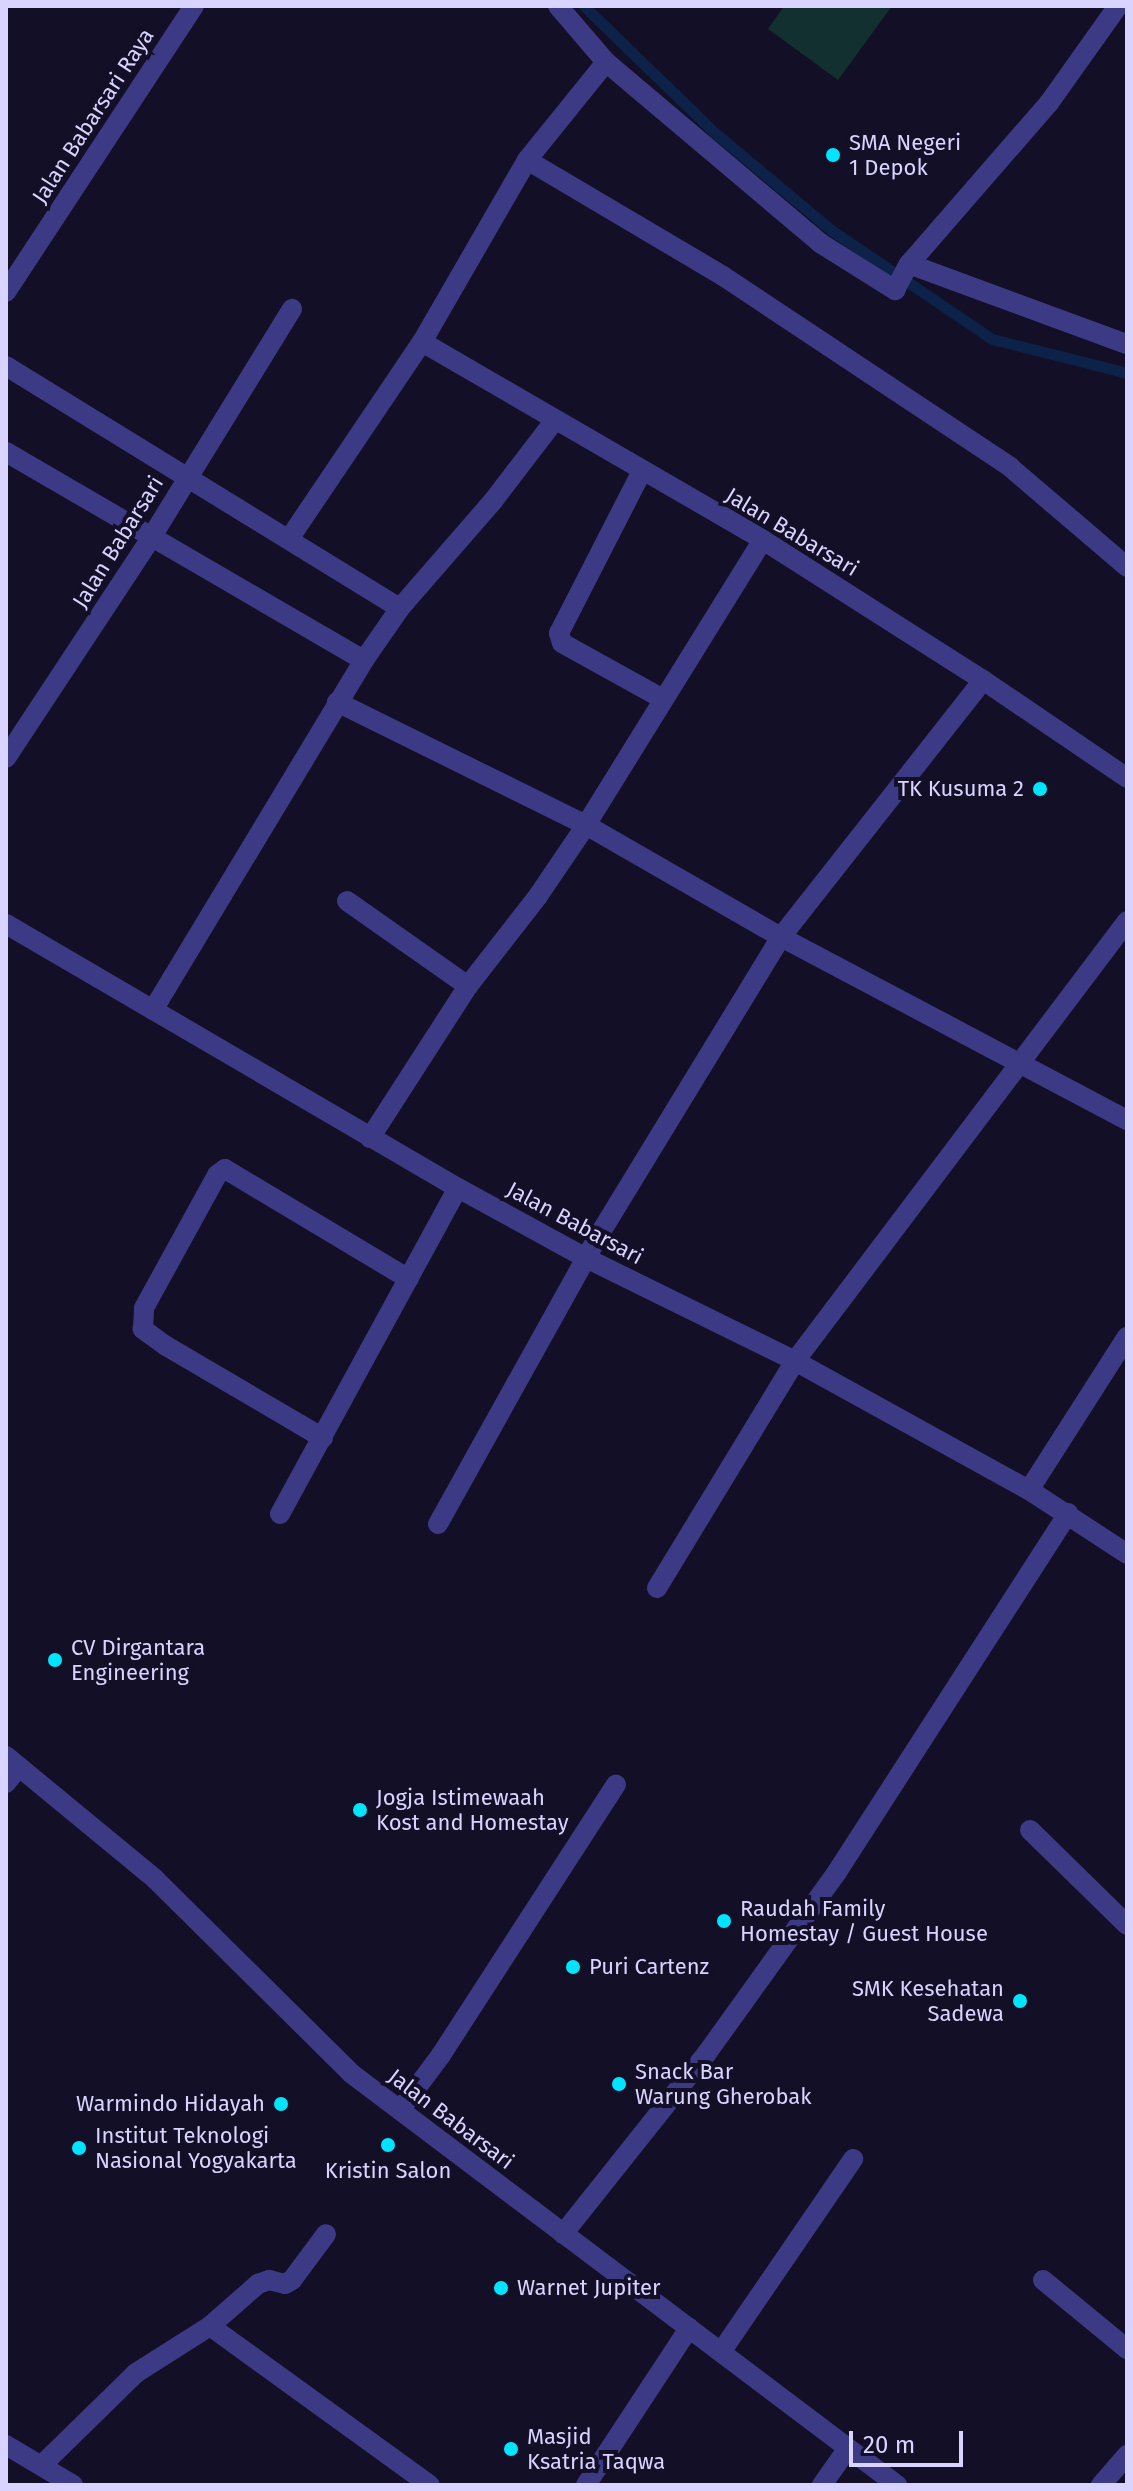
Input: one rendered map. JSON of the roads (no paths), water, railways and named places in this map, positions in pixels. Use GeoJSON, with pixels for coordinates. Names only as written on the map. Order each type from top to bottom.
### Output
{"type":"FeatureCollection","features":[{"type":"Feature","properties":{"kind":"street","name":"Jalan Babarsari Raya"},"geometry":{"type":"LineString","coordinates":[[6,292],[194,6]]}},
{"type":"Feature","properties":{"kind":"street"},"geometry":{"type":"LineString","coordinates":[[558,6],[606,62],[820,243],[895,290],[909,264],[1049,103],[1118,6]]}},
{"type":"Feature","properties":{"kind":"street"},"geometry":{"type":"LineString","coordinates":[[289,539],[422,342],[527,160],[606,62]]}},
{"type":"Feature","properties":{"kind":"street"},"geometry":{"type":"LineString","coordinates":[[527,160],[723,276],[1010,467],[1127,567]]}},
{"type":"Feature","properties":{"kind":"street"},"geometry":{"type":"LineString","coordinates":[[909,264],[1127,344]]}},
{"type":"Feature","properties":{"kind":"street","name":"Jalan Babarsari"},"geometry":{"type":"LineString","coordinates":[[6,758],[151,538],[292,309]]}},
{"type":"Feature","properties":{"kind":"street","name":"Jalan Babarsari"},"geometry":{"type":"LineString","coordinates":[[422,342],[763,540],[983,680],[1127,778]]}},
{"type":"Feature","properties":{"kind":"street"},"geometry":{"type":"LineString","coordinates":[[6,366],[400,608]]}},
{"type":"Feature","properties":{"kind":"street"},"geometry":{"type":"LineString","coordinates":[[153,1010],[364,660],[400,608],[493,501],[555,420]]}},
{"type":"Feature","properties":{"kind":"street"},"geometry":{"type":"LineString","coordinates":[[6,452],[364,660]]}},
{"type":"Feature","properties":{"kind":"street"},"geometry":{"type":"LineString","coordinates":[[642,471],[559,633],[562,643],[663,699]]}},
{"type":"Feature","properties":{"kind":"street"},"geometry":{"type":"LineString","coordinates":[[370,1138],[468,986],[538,896],[586,825],[763,540]]}},
{"type":"Feature","properties":{"kind":"street"},"geometry":{"type":"LineString","coordinates":[[438,1524],[586,1258],[781,937],[983,680]]}},
{"type":"Feature","properties":{"kind":"street"},"geometry":{"type":"LineString","coordinates":[[337,702],[586,825],[781,937],[1127,1120]]}},
{"type":"Feature","properties":{"kind":"street"},"geometry":{"type":"LineString","coordinates":[[347,901],[468,986]]}},
{"type":"Feature","properties":{"kind":"street"},"geometry":{"type":"LineString","coordinates":[[657,1588],[795,1361],[1127,921]]}},
{"type":"Feature","properties":{"kind":"street","name":"Jalan Babarsari"},"geometry":{"type":"LineString","coordinates":[[6,924],[458,1188],[586,1258],[795,1361],[1029,1490],[1127,1554]]}},
{"type":"Feature","properties":{"kind":"street"},"geometry":{"type":"LineString","coordinates":[[323,1438],[143,1329],[141,1320],[151,1295],[217,1175],[225,1169],[409,1279]]}},
{"type":"Feature","properties":{"kind":"street"},"geometry":{"type":"LineString","coordinates":[[280,1514],[458,1188]]}},
{"type":"Feature","properties":{"kind":"street"},"geometry":{"type":"LineString","coordinates":[[1029,1490],[1127,1337]]}},
{"type":"Feature","properties":{"kind":"street"},"geometry":{"type":"LineString","coordinates":[[563,2234],[707,2053],[837,1872],[1068,1513]]}},
{"type":"Feature","properties":{"kind":"street","name":"Jalan Babarsari"},"geometry":{"type":"LineString","coordinates":[[10,1769],[155,1879],[352,2074],[897,2485]]}},
{"type":"Feature","properties":{"kind":"street"},"geometry":{"type":"LineString","coordinates":[[400,2110],[441,2055],[616,1785]]}},
{"type":"Feature","properties":{"kind":"street"},"geometry":{"type":"LineString","coordinates":[[1030,1830],[1127,1925]]}},
{"type":"Feature","properties":{"kind":"street"},"geometry":{"type":"LineString","coordinates":[[721,2352],[853,2159]]}},
{"type":"Feature","properties":{"kind":"street"},"geometry":{"type":"LineString","coordinates":[[43,2464],[136,2373],[210,2326],[258,2284],[269,2280],[285,2284],[292,2280],[326,2234]]}},
{"type":"Feature","properties":{"kind":"street"},"geometry":{"type":"LineString","coordinates":[[1043,2280],[1127,2349]]}},
{"type":"Feature","properties":{"kind":"street"},"geometry":{"type":"LineString","coordinates":[[210,2326],[430,2485]]}},
{"type":"Feature","properties":{"kind":"street"},"geometry":{"type":"LineString","coordinates":[[586,2485],[689,2328]]}},
{"type":"Feature","properties":{"kind":"street"},"geometry":{"type":"LineString","coordinates":[[6,2445],[43,2464],[73,2485]]}},
{"type":"Feature","properties":{"kind":"street"},"geometry":{"type":"LineString","coordinates":[[822,2485],[848,2448]]}},
{"type":"Feature","properties":{"kind":"street"},"geometry":{"type":"LineString","coordinates":[[1101,2485],[1127,2455]]}},
{"type":"Feature","properties":{"kind":"waterway"},"geometry":{"type":"LineString","coordinates":[[584,6],[714,132],[831,230],[992,339],[1127,373]]}},
{"type":"Feature","properties":{"kind":"place","name":"SMA Negeri 1 Depok"},"geometry":{"type":"Point","coordinates":[833,155]}},
{"type":"Feature","properties":{"kind":"place","name":"TK Kusuma 2"},"geometry":{"type":"Point","coordinates":[1040,789]}},
{"type":"Feature","properties":{"kind":"place","name":"CV Dirgantara Engineering"},"geometry":{"type":"Point","coordinates":[55,1660]}},
{"type":"Feature","properties":{"kind":"place","name":"Jogja Istimewaah Kost and Homestay"},"geometry":{"type":"Point","coordinates":[360,1810]}},
{"type":"Feature","properties":{"kind":"place","name":"Raudah Family Homestay / Guest House"},"geometry":{"type":"Point","coordinates":[724,1921]}},
{"type":"Feature","properties":{"kind":"place","name":"Puri Cartenz"},"geometry":{"type":"Point","coordinates":[573,1967]}},
{"type":"Feature","properties":{"kind":"place","name":"SMK Kesehatan Sadewa"},"geometry":{"type":"Point","coordinates":[1020,2001]}},
{"type":"Feature","properties":{"kind":"place","name":"Snack Bar Warung Gherobak"},"geometry":{"type":"Point","coordinates":[619,2084]}},
{"type":"Feature","properties":{"kind":"place","name":"Warmindo Hidayah"},"geometry":{"type":"Point","coordinates":[281,2104]}},
{"type":"Feature","properties":{"kind":"place","name":"Kristin Salon"},"geometry":{"type":"Point","coordinates":[388,2145]}},
{"type":"Feature","properties":{"kind":"place","name":"Institut Teknologi Nasional Yogyakarta"},"geometry":{"type":"Point","coordinates":[79,2148]}},
{"type":"Feature","properties":{"kind":"place","name":"Warnet Jupiter"},"geometry":{"type":"Point","coordinates":[501,2288]}},
{"type":"Feature","properties":{"kind":"place","name":"Masjid Ksatria Taqwa"},"geometry":{"type":"Point","coordinates":[511,2449]}}]}
